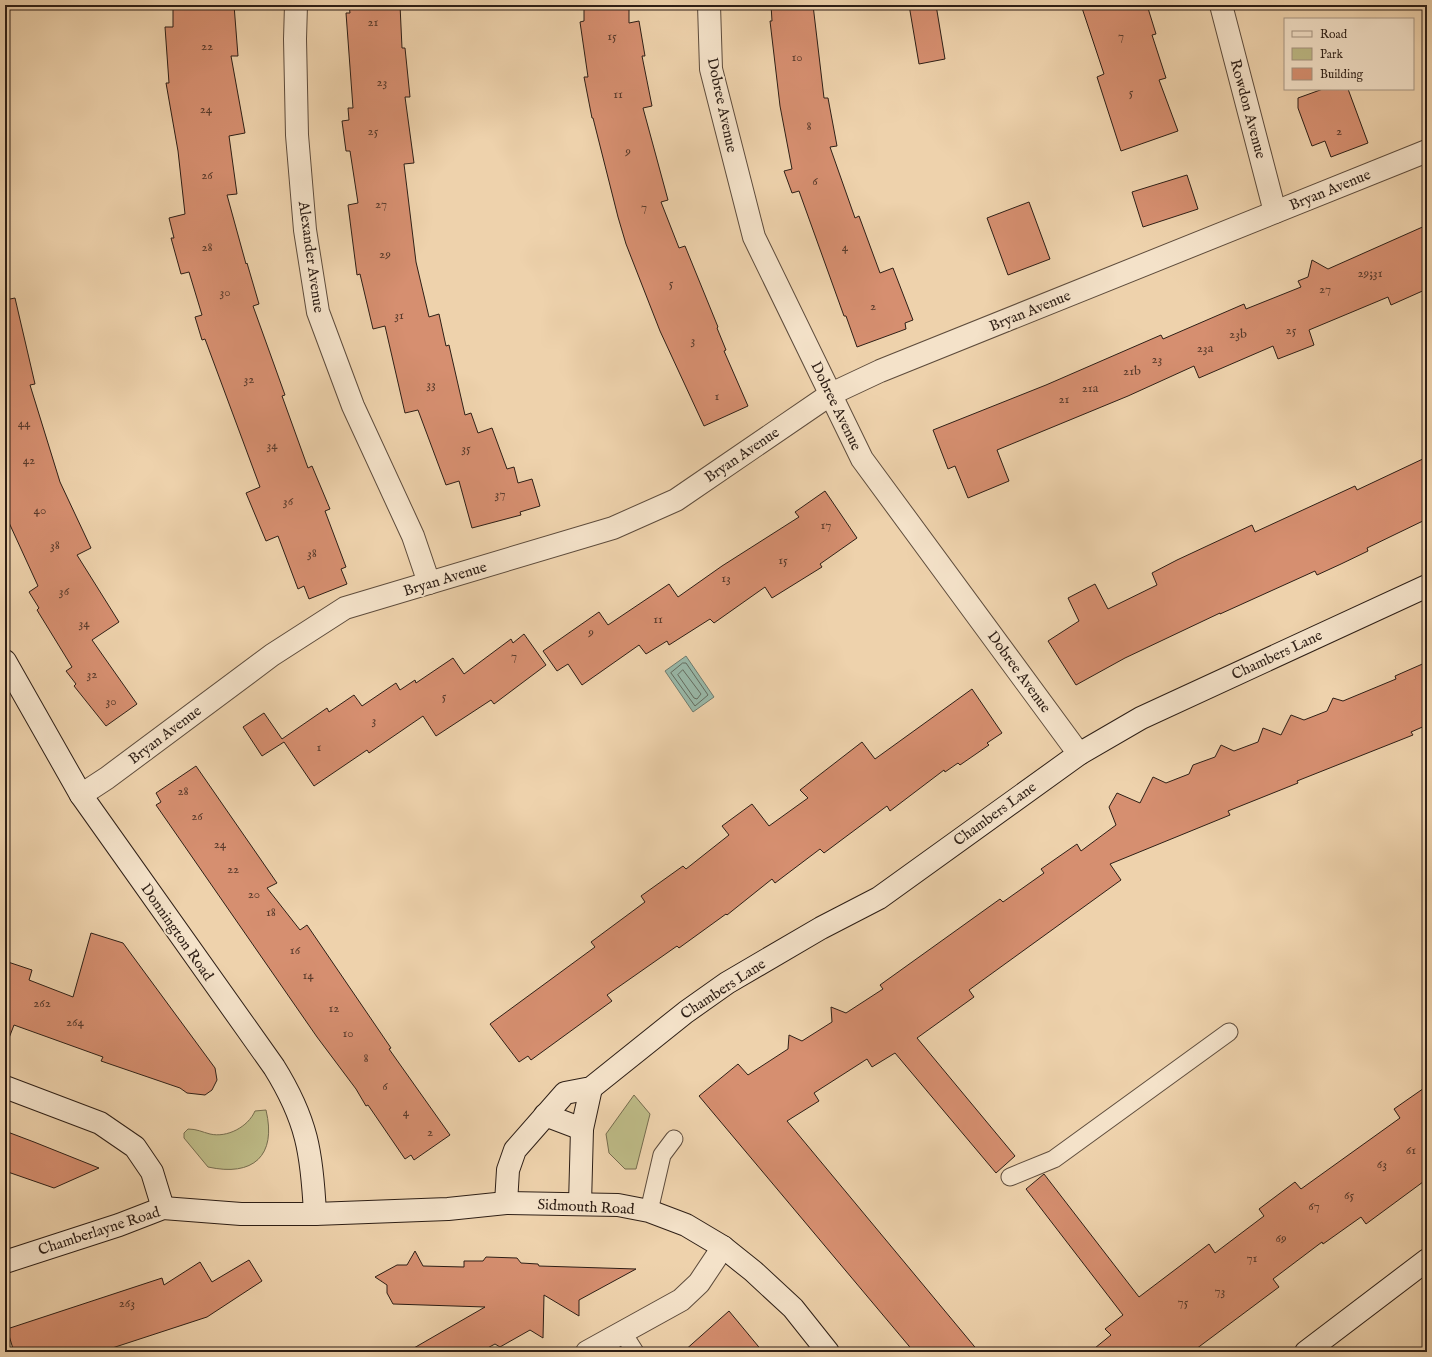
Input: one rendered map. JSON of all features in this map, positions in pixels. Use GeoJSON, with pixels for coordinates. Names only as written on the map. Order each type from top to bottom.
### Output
{"type":"FeatureCollection","features":[{"type":"Feature","properties":{"kind":"street","name":"Alexander Avenue"},"geometry":{"type":"LineString","coordinates":[[296,5],[294,39],[297,135],[305,230],[318,312],[354,406],[413,536],[429,583]]}},
{"type":"Feature","properties":{"kind":"street","name":"Dobree Avenue"},"geometry":{"type":"LineString","coordinates":[[709,5],[711,69],[754,237],[862,459],[1079,754]]}},
{"type":"Feature","properties":{"kind":"street","name":"Rowdon Avenue"},"geometry":{"type":"LineString","coordinates":[[1221,5],[1275,212]]}},
{"type":"Feature","properties":{"kind":"street","name":"Bryan Avenue"},"geometry":{"type":"LineString","coordinates":[[81,796],[272,655],[345,608],[613,528],[676,500],[831,394],[880,371],[1427,151]]}},
{"type":"Feature","properties":{"kind":"street","name":"Chambers Lane"},"geometry":{"type":"LineString","coordinates":[[506,1203],[508,1170],[515,1150],[565,1093],[591,1088],[686,1012],[727,983],[822,928],[879,898],[1079,754],[1141,718],[1427,586]]}},
{"type":"Feature","properties":{"kind":"street","name":"Donnington Road"},"geometry":{"type":"LineString","coordinates":[[5,661],[81,796],[274,1067],[290,1094],[300,1116],[308,1143],[312,1168],[315,1214]]}},
{"type":"Feature","properties":{"kind":"street"},"geometry":{"type":"LineString","coordinates":[[5,1087],[100,1123],[134,1147],[152,1172],[163,1208]]}},
{"type":"Feature","properties":{"kind":"street"},"geometry":{"type":"LineString","coordinates":[[580,1204],[582,1129],[591,1088]]}},
{"type":"Feature","properties":{"kind":"street"},"geometry":{"type":"LineString","coordinates":[[545,1115],[582,1129]]}},
{"type":"Feature","properties":{"kind":"street","name":"Sidmouth Road"},"geometry":{"type":"LineString","coordinates":[[315,1214],[448,1208],[506,1203],[618,1205],[649,1211],[686,1225],[723,1247],[753,1271],[792,1308],[828,1352]]}},
{"type":"Feature","properties":{"kind":"street","name":"Chamberlayne Road"},"geometry":{"type":"LineString","coordinates":[[5,1262],[119,1225],[163,1208],[241,1214],[315,1214]]}},
{"type":"Feature","properties":{"kind":"street"},"geometry":{"type":"LineString","coordinates":[[587,1352],[681,1300],[699,1283],[723,1247]]}},
{"type":"Feature","properties":{"kind":"street"},"geometry":{"type":"LineString","coordinates":[[1306,1352],[1427,1260]]}},
{"type":"Feature","properties":{"kind":"lane"},"geometry":{"type":"LineString","coordinates":[[1010,1177],[1054,1159],[1229,1032]]}},
{"type":"Feature","properties":{"kind":"lane"},"geometry":{"type":"LineString","coordinates":[[649,1211],[662,1155],[674,1139]]}},
{"type":"Feature","properties":{"kind":"lane"},"geometry":{"type":"LineString","coordinates":[[623,1333],[635,1352]]}},
{"type":"Feature","properties":{"kind":"green space"},"geometry":{"type":"Polygon","coordinates":[[[634,1095],[650,1114],[636,1169],[625,1169],[609,1153],[606,1134],[634,1095]]]}},
{"type":"Feature","properties":{"kind":"green space"},"geometry":{"type":"Polygon","coordinates":[[[266,1110],[269,1126],[268,1140],[264,1151],[258,1160],[238,1169],[208,1167],[184,1138],[184,1133],[188,1129],[217,1135],[230,1133],[247,1122],[255,1111],[266,1110]]]}},
{"type":"Feature","properties":{"kind":"water"},"geometry":{"type":"Polygon","coordinates":[[[686,656],[714,697],[693,712],[665,671],[686,656]]]}},
{"type":"Feature","properties":{"kind":"building"},"geometry":{"type":"Polygon","coordinates":[[[173,5],[234,5],[238,56],[231,56],[245,133],[229,136],[237,194],[227,195],[246,264],[247,263],[259,304],[253,306],[285,395],[282,396],[308,468],[312,466],[330,509],[325,511],[346,567],[341,569],[347,584],[309,599],[304,586],[298,589],[278,536],[266,541],[246,493],[260,487],[205,339],[202,340],[195,317],[202,315],[189,272],[181,274],[171,238],[174,238],[169,218],[185,214],[178,151],[166,83],[169,83],[165,27],[173,27],[173,5]]]}},
{"type":"Feature","properties":{"kind":"building"},"geometry":{"type":"Polygon","coordinates":[[[349,5],[400,5],[402,48],[405,48],[410,97],[405,97],[414,163],[404,164],[416,262],[429,317],[439,314],[446,346],[449,345],[465,415],[471,413],[478,433],[492,428],[507,469],[514,467],[518,483],[532,479],[540,506],[520,512],[521,515],[472,528],[459,481],[446,485],[418,410],[405,413],[385,326],[373,329],[360,274],[357,275],[348,205],[358,203],[350,151],[346,151],[342,121],[349,120],[348,108],[353,108],[346,13],[350,13],[349,5]]]}},
{"type":"Feature","properties":{"kind":"building"},"geometry":{"type":"Polygon","coordinates":[[[584,5],[629,5],[629,23],[639,21],[645,56],[642,56],[652,106],[643,108],[668,200],[661,202],[679,248],[685,246],[718,327],[717,328],[726,350],[724,351],[748,406],[704,426],[660,331],[626,244],[618,217],[592,118],[584,77],[588,77],[580,22],[584,21],[584,5]]]}},
{"type":"Feature","properties":{"kind":"building"},"geometry":{"type":"Polygon","coordinates":[[[771,5],[813,5],[824,98],[828,98],[837,146],[830,147],[855,218],[859,216],[880,273],[893,268],[913,320],[905,323],[906,329],[857,347],[846,316],[844,316],[799,191],[792,193],[784,171],[792,169],[780,106],[770,21],[772,21],[771,5]]]}},
{"type":"Feature","properties":{"kind":"building"},"geometry":{"type":"Polygon","coordinates":[[[909,5],[936,5],[945,59],[919,64],[909,5]]]}},
{"type":"Feature","properties":{"kind":"building"},"geometry":{"type":"Polygon","coordinates":[[[1081,5],[1147,5],[1156,34],[1152,35],[1166,78],[1159,80],[1178,131],[1121,151],[1097,77],[1104,74],[1081,5]]]}},
{"type":"Feature","properties":{"kind":"building"},"geometry":{"type":"Polygon","coordinates":[[[1320,90],[1348,90],[1368,143],[1331,157],[1325,141],[1312,146],[1298,108],[1298,98],[1320,90]]]}},
{"type":"Feature","properties":{"kind":"building"},"geometry":{"type":"Polygon","coordinates":[[[1187,175],[1198,209],[1143,227],[1132,192],[1187,175]]]}},
{"type":"Feature","properties":{"kind":"building"},"geometry":{"type":"Polygon","coordinates":[[[1029,202],[1050,259],[1008,275],[987,218],[1029,202]]]}},
{"type":"Feature","properties":{"kind":"building"},"geometry":{"type":"Polygon","coordinates":[[[1427,225],[1427,289],[1391,305],[1388,297],[1309,330],[1314,345],[1278,359],[1273,346],[1199,378],[1194,366],[1128,396],[997,450],[1009,481],[968,498],[955,466],[948,469],[933,430],[1046,385],[1161,335],[1163,339],[1244,304],[1246,309],[1301,287],[1298,281],[1308,277],[1312,260],[1328,269],[1427,225]]]}},
{"type":"Feature","properties":{"kind":"building"},"geometry":{"type":"Polygon","coordinates":[[[15,298],[35,384],[30,385],[60,482],[91,548],[77,555],[119,622],[92,640],[137,704],[106,726],[74,686],[76,684],[66,671],[72,667],[37,610],[39,608],[29,592],[38,586],[5,514],[5,300],[15,298]]]}},
{"type":"Feature","properties":{"kind":"building"},"geometry":{"type":"Polygon","coordinates":[[[1427,457],[1427,519],[1367,548],[1368,551],[1317,575],[1315,571],[1220,613],[1125,658],[1076,685],[1048,641],[1079,621],[1068,598],[1095,584],[1108,609],[1157,585],[1152,573],[1177,560],[1252,525],[1255,532],[1355,486],[1357,490],[1427,457]]]}},
{"type":"Feature","properties":{"kind":"building"},"geometry":{"type":"Polygon","coordinates":[[[825,491],[857,538],[820,564],[822,567],[772,598],[765,587],[714,623],[710,619],[669,645],[667,641],[646,654],[639,645],[582,685],[568,664],[557,671],[543,651],[599,612],[608,625],[669,584],[678,597],[722,566],[799,517],[795,512],[825,491]]]}},
{"type":"Feature","properties":{"kind":"building"},"geometry":{"type":"Polygon","coordinates":[[[524,634],[546,665],[494,704],[491,700],[436,736],[423,716],[369,753],[367,750],[314,786],[284,742],[262,756],[243,727],[264,713],[282,739],[327,708],[329,712],[354,695],[362,706],[396,683],[400,690],[415,680],[416,683],[453,658],[464,674],[511,639],[513,643],[524,634]]]}},
{"type":"Feature","properties":{"kind":"building"},"geometry":{"type":"Polygon","coordinates":[[[1427,662],[1427,725],[1411,732],[1413,735],[1297,781],[1298,783],[1228,811],[1230,815],[1110,864],[1121,880],[969,990],[974,997],[917,1038],[1015,1156],[996,1173],[895,1053],[872,1067],[867,1059],[814,1093],[819,1101],[787,1121],[979,1352],[914,1352],[699,1096],[738,1064],[748,1075],[788,1049],[789,1035],[802,1041],[832,1022],[831,1007],[846,1013],[883,989],[880,985],[1000,899],[1003,902],[1044,873],[1041,869],[1077,844],[1081,851],[1116,825],[1109,807],[1117,793],[1140,803],[1153,777],[1166,783],[1189,774],[1193,765],[1215,757],[1221,745],[1234,751],[1258,742],[1263,728],[1281,735],[1291,715],[1304,720],[1327,711],[1333,698],[1343,701],[1396,679],[1395,676],[1427,662]]]}},
{"type":"Feature","properties":{"kind":"building"},"geometry":{"type":"Polygon","coordinates":[[[972,689],[1002,733],[987,743],[989,745],[960,765],[958,763],[945,772],[944,770],[890,811],[887,806],[824,853],[820,849],[775,883],[772,879],[727,915],[726,914],[679,948],[677,946],[607,995],[612,1001],[531,1060],[528,1056],[519,1062],[490,1024],[595,947],[591,942],[645,902],[641,896],[683,866],[686,869],[729,835],[722,826],[752,804],[769,826],[808,798],[800,790],[862,742],[875,759],[972,689]]]}},
{"type":"Feature","properties":{"kind":"building"},"geometry":{"type":"Polygon","coordinates":[[[196,766],[277,883],[267,888],[300,930],[307,925],[391,1048],[389,1049],[450,1135],[414,1160],[411,1155],[405,1159],[368,1105],[366,1106],[356,1089],[317,1037],[156,805],[161,802],[156,793],[196,766]]]}},
{"type":"Feature","properties":{"kind":"building"},"geometry":{"type":"Polygon","coordinates":[[[91,933],[123,943],[215,1068],[217,1080],[212,1090],[205,1095],[187,1093],[180,1088],[101,1061],[103,1057],[14,1025],[9,1038],[5,1037],[5,961],[32,970],[29,980],[73,997],[91,933]]]}},
{"type":"Feature","properties":{"kind":"building"},"geometry":{"type":"Polygon","coordinates":[[[1427,1086],[1427,1179],[1366,1224],[1361,1217],[1323,1244],[1322,1242],[1273,1279],[1279,1287],[1192,1352],[1090,1352],[1111,1335],[1105,1329],[1123,1315],[1026,1189],[1044,1174],[1139,1297],[1209,1244],[1215,1253],[1264,1216],[1259,1209],[1295,1182],[1301,1189],[1400,1118],[1394,1109],[1427,1086]]]}},
{"type":"Feature","properties":{"kind":"building"},"geometry":{"type":"Polygon","coordinates":[[[5,1131],[99,1168],[54,1188],[5,1171],[5,1131]]]}},
{"type":"Feature","properties":{"kind":"building"},"geometry":{"type":"Polygon","coordinates":[[[415,1251],[423,1266],[464,1267],[464,1261],[483,1261],[486,1257],[517,1258],[521,1263],[538,1264],[539,1266],[636,1269],[579,1300],[579,1316],[544,1295],[543,1338],[530,1330],[500,1347],[495,1344],[480,1352],[407,1352],[485,1307],[393,1304],[387,1293],[387,1285],[375,1277],[397,1265],[407,1265],[415,1251]]]}},
{"type":"Feature","properties":{"kind":"building"},"geometry":{"type":"Polygon","coordinates":[[[249,1260],[262,1281],[207,1317],[100,1352],[14,1352],[7,1329],[162,1278],[164,1285],[200,1262],[212,1282],[249,1260]]]}},
{"type":"Feature","properties":{"kind":"building"},"geometry":{"type":"Polygon","coordinates":[[[729,1311],[763,1352],[683,1352],[729,1311]]]}}]}
